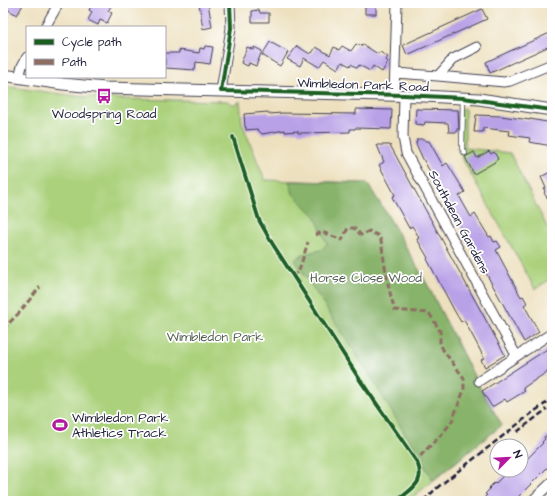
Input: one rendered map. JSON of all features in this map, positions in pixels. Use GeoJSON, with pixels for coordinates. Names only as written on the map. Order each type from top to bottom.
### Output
{"type":"FeatureCollection","features":[{"type":"Feature","properties":{"kind":"street"},"geometry":{"type":"LineString","coordinates":[[46,26],[59,3]]}},
{"type":"Feature","properties":{"kind":"street"},"geometry":{"type":"LineString","coordinates":[[221,90],[231,28],[230,3]]}},
{"type":"Feature","properties":{"kind":"street","name":"Southdean Gardens"},"geometry":{"type":"LineString","coordinates":[[397,3],[395,73],[406,153],[516,355]]}},
{"type":"Feature","properties":{"kind":"street"},"geometry":{"type":"LineString","coordinates":[[438,76],[454,59],[477,47]]}},
{"type":"Feature","properties":{"kind":"street"},"geometry":{"type":"LineString","coordinates":[[19,77],[26,59]]}},
{"type":"Feature","properties":{"kind":"street"},"geometry":{"type":"LineString","coordinates":[[395,73],[504,82],[552,64]]}},
{"type":"Feature","properties":{"kind":"street","name":"Wimbledon Park Road"},"geometry":{"type":"LineString","coordinates":[[3,75],[63,84],[105,88],[221,90],[463,98],[552,110]]}},
{"type":"Feature","properties":{"kind":"street"},"geometry":{"type":"LineString","coordinates":[[479,381],[516,355],[552,333]]}},
{"type":"Feature","properties":{"kind":"street"},"geometry":{"type":"LineString","coordinates":[[532,501],[552,482]]}},
{"type":"Feature","properties":{"kind":"lane"},"geometry":{"type":"LineString","coordinates":[[463,98],[462,148],[465,153]]}},
{"type":"Feature","properties":{"kind":"green space","name":"Wimbledon Park"},"geometry":{"type":"Polygon","coordinates":[[[3,86],[76,96],[120,99],[228,101],[231,104],[236,104],[240,101],[242,123],[265,180],[367,183],[388,216],[427,284],[481,390],[502,425],[408,501],[3,501],[3,86]]]}},
{"type":"Feature","properties":{"kind":"green space"},"geometry":{"type":"Polygon","coordinates":[[[460,108],[465,109],[465,148],[510,153],[552,237],[552,278],[535,289],[457,149],[460,149],[460,108]]]}},
{"type":"Feature","properties":{"kind":"green space","name":"Horse Close Wood"},"geometry":{"type":"Polygon","coordinates":[[[289,181],[367,183],[388,216],[427,284],[481,390],[502,425],[433,480],[367,371],[295,260],[303,254],[321,250],[327,244],[315,216],[293,194],[289,181]]]}},
{"type":"Feature","properties":{"kind":"building"},"geometry":{"type":"Polygon","coordinates":[[[8,3],[24,3],[17,15],[5,8],[8,3]]]}},
{"type":"Feature","properties":{"kind":"building"},"geometry":{"type":"Polygon","coordinates":[[[93,3],[113,3],[108,11],[112,13],[107,23],[100,20],[98,25],[88,20],[92,12],[89,10],[93,3]]]}},
{"type":"Feature","properties":{"kind":"building"},"geometry":{"type":"Polygon","coordinates":[[[199,3],[208,3],[212,27],[203,29],[199,3]]]}},
{"type":"Feature","properties":{"kind":"building"},"geometry":{"type":"Polygon","coordinates":[[[365,3],[376,3],[376,14],[365,14],[365,3]]]}},
{"type":"Feature","properties":{"kind":"building"},"geometry":{"type":"Polygon","coordinates":[[[482,9],[487,19],[407,55],[403,45],[482,9]]]}},
{"type":"Feature","properties":{"kind":"building"},"geometry":{"type":"Polygon","coordinates":[[[259,10],[260,13],[269,13],[269,22],[252,22],[252,11],[259,10]]]}},
{"type":"Feature","properties":{"kind":"building"},"geometry":{"type":"Polygon","coordinates":[[[552,32],[552,45],[490,73],[486,62],[552,32]]]}},
{"type":"Feature","properties":{"kind":"building"},"geometry":{"type":"Polygon","coordinates":[[[270,42],[288,52],[280,66],[262,55],[270,42]]]}},
{"type":"Feature","properties":{"kind":"building"},"geometry":{"type":"Polygon","coordinates":[[[356,44],[361,46],[362,44],[378,54],[380,52],[388,57],[386,60],[388,62],[382,72],[373,66],[370,71],[359,65],[357,68],[351,64],[350,66],[342,62],[338,69],[324,60],[319,67],[304,58],[300,66],[287,59],[297,46],[310,54],[316,47],[330,55],[334,47],[339,50],[342,46],[351,51],[356,44]]]}},
{"type":"Feature","properties":{"kind":"building"},"geometry":{"type":"Polygon","coordinates":[[[205,46],[213,47],[210,64],[196,62],[195,70],[166,68],[166,53],[179,53],[179,50],[199,53],[200,48],[204,49],[205,46]]]}},
{"type":"Feature","properties":{"kind":"building"},"geometry":{"type":"Polygon","coordinates":[[[247,47],[254,50],[254,47],[262,51],[256,66],[249,63],[248,66],[241,63],[247,47]]]}},
{"type":"Feature","properties":{"kind":"building"},"geometry":{"type":"Polygon","coordinates":[[[356,109],[392,110],[391,129],[355,128],[350,129],[350,132],[298,133],[298,131],[285,132],[285,130],[262,134],[257,129],[246,130],[245,127],[244,114],[268,112],[269,114],[356,114],[356,109]]]}},
{"type":"Feature","properties":{"kind":"building"},"geometry":{"type":"Polygon","coordinates":[[[416,109],[458,110],[459,129],[457,129],[457,132],[449,132],[448,123],[425,122],[424,125],[415,124],[416,109]]]}},
{"type":"Feature","properties":{"kind":"building"},"geometry":{"type":"Polygon","coordinates":[[[476,115],[530,119],[552,123],[552,146],[529,142],[530,138],[509,135],[510,131],[483,128],[483,132],[474,132],[476,115]]]}},
{"type":"Feature","properties":{"kind":"building"},"geometry":{"type":"Polygon","coordinates":[[[417,139],[425,139],[425,141],[429,141],[443,166],[447,163],[465,192],[459,196],[471,217],[475,214],[489,237],[491,236],[494,242],[497,241],[501,247],[496,250],[521,297],[523,296],[527,303],[524,305],[539,332],[524,342],[423,159],[416,144],[417,139]]]}},
{"type":"Feature","properties":{"kind":"building"},"geometry":{"type":"Polygon","coordinates":[[[377,145],[390,145],[505,355],[485,367],[481,360],[484,358],[478,346],[464,320],[461,322],[454,310],[417,239],[419,238],[416,232],[412,226],[409,228],[392,197],[395,195],[379,165],[384,162],[377,145]]]}},
{"type":"Feature","properties":{"kind":"building"},"geometry":{"type":"Polygon","coordinates":[[[489,151],[491,154],[494,152],[498,159],[474,174],[465,157],[474,152],[477,158],[489,151]]]}},
{"type":"Feature","properties":{"kind":"building"},"geometry":{"type":"Polygon","coordinates":[[[552,171],[552,205],[544,193],[544,189],[546,188],[541,177],[552,171]]]}},
{"type":"Feature","properties":{"kind":"building"},"geometry":{"type":"Polygon","coordinates":[[[552,346],[552,379],[547,372],[523,388],[525,391],[507,402],[505,399],[492,407],[482,391],[552,346]]]}},
{"type":"Feature","properties":{"kind":"building"},"geometry":{"type":"Polygon","coordinates":[[[552,432],[552,463],[514,501],[481,501],[487,495],[485,494],[490,489],[489,488],[501,478],[529,478],[529,457],[543,443],[542,442],[545,439],[544,437],[552,432]]]}},
{"type":"Feature","properties":{"kind":"railway"},"geometry":{"type":"LineString","coordinates":[[423,501],[438,487],[552,399]]}},
{"type":"Feature","properties":{"kind":"railway"},"geometry":{"type":"LineString","coordinates":[[517,432],[547,409]]}},
{"type":"Feature","properties":{"kind":"marked path"},"geometry":{"type":"LineString","coordinates":[[315,235],[322,232],[342,240],[348,228],[354,228],[361,235],[369,231],[379,236],[382,245],[389,290],[395,310],[429,313],[440,331],[440,343],[443,350],[464,378],[464,390],[452,421],[443,433],[422,454],[417,462]]}},
{"type":"Feature","properties":{"kind":"marked path"},"geometry":{"type":"LineString","coordinates":[[292,276],[299,271],[308,242]]}},
{"type":"Feature","properties":{"kind":"marked path"},"geometry":{"type":"LineString","coordinates":[[3,329],[18,314],[40,287]]}},
{"type":"Feature","properties":{"kind":"cycle path"},"geometry":{"type":"LineString","coordinates":[[230,3],[231,28],[221,91],[404,95],[463,98],[552,110]]}},
{"type":"Feature","properties":{"kind":"cycle path"},"geometry":{"type":"LineString","coordinates":[[233,137],[259,220],[272,243],[360,380],[417,462],[420,475],[419,480],[397,501]]}},
{"type":"Feature","properties":{"kind":"place","name":"Woodspring Road"},"geometry":{"type":"Point","coordinates":[104,96]}},
{"type":"Feature","properties":{"kind":"place","name":"Wimbledon Park Athletics Track"},"geometry":{"type":"Point","coordinates":[60,425]}}]}
